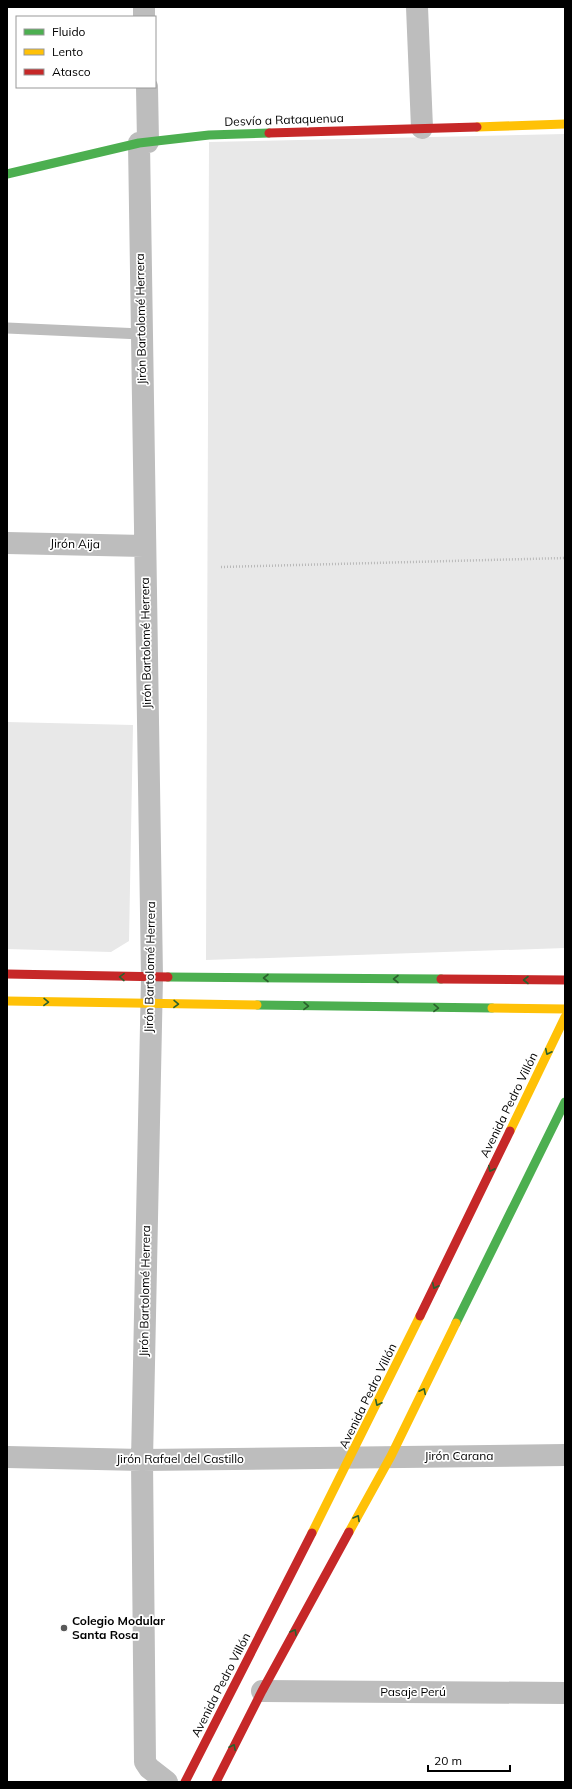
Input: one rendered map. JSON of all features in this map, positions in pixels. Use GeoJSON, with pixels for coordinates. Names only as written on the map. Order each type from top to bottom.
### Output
{"type":"FeatureCollection","features":[{"type":"Feature","properties":{"kind":"main road","name":"Desvío a Rataquenua"},"geometry":{"type":"LineString","coordinates":[[7,174],[144,142],[209,135],[565,124]]}},
{"type":"Feature","properties":{"kind":"main road"},"geometry":{"type":"LineString","coordinates":[[7,974],[152,977],[565,980]]}},
{"type":"Feature","properties":{"kind":"main road"},"geometry":{"type":"LineString","coordinates":[[7,1001],[565,1009]]}},
{"type":"Feature","properties":{"kind":"main road","name":"Avenida Pedro Villón"},"geometry":{"type":"LineString","coordinates":[[185,1782],[352,1456],[565,1017]]}},
{"type":"Feature","properties":{"kind":"main road"},"geometry":{"type":"LineString","coordinates":[[216,1782],[262,1691],[391,1456],[565,1102]]}},
{"type":"Feature","properties":{"kind":"street"},"geometry":{"type":"LineString","coordinates":[[417,7],[422,128]]}},
{"type":"Feature","properties":{"kind":"street","name":"Jirón Bartolomé Herrera"},"geometry":{"type":"LineString","coordinates":[[147,88],[144,142],[141,334],[152,977],[150,1004],[142,1460],[145,1762],[149,1768],[167,1782]]}},
{"type":"Feature","properties":{"kind":"street","name":"Jirón Aija"},"geometry":{"type":"LineString","coordinates":[[7,543],[144,546]]}},
{"type":"Feature","properties":{"kind":"street","name":"Jirón Carana"},"geometry":{"type":"LineString","coordinates":[[352,1456],[565,1455]]}},
{"type":"Feature","properties":{"kind":"street","name":"Jirón Rafael del Castillo"},"geometry":{"type":"LineString","coordinates":[[7,1457],[142,1460],[352,1456]]}},
{"type":"Feature","properties":{"kind":"street","name":"Pasaje Perú"},"geometry":{"type":"LineString","coordinates":[[262,1691],[565,1693]]}},
{"type":"Feature","properties":{"kind":"lane"},"geometry":{"type":"LineString","coordinates":[[7,328],[141,334]]}},
{"type":"Feature","properties":{"kind":"path"},"geometry":{"type":"LineString","coordinates":[[221,567],[565,558]]}},
{"type":"Feature","properties":{"kind":"shaded area"},"geometry":{"type":"Polygon","coordinates":[[[565,134],[565,948],[206,960],[209,142],[565,134]]]}},
{"type":"Feature","properties":{"kind":"shaded area"},"geometry":{"type":"Polygon","coordinates":[[[7,722],[133,725],[129,941],[111,952],[7,949],[7,722]]]}},
{"type":"Feature","properties":{"kind":"traffic: fast"},"geometry":{"type":"LineString","coordinates":[[7,174],[139,143],[209,135],[269,133]]}},
{"type":"Feature","properties":{"kind":"traffic: fast"},"geometry":{"type":"LineString","coordinates":[[168,977],[441,979]]}},
{"type":"Feature","properties":{"kind":"traffic: fast"},"geometry":{"type":"LineString","coordinates":[[257,1005],[492,1008]]}},
{"type":"Feature","properties":{"kind":"traffic: fast"},"geometry":{"type":"LineString","coordinates":[[456,1323],[565,1102]]}},
{"type":"Feature","properties":{"kind":"traffic: slow"},"geometry":{"type":"LineString","coordinates":[[477,127],[565,124]]}},
{"type":"Feature","properties":{"kind":"traffic: slow"},"geometry":{"type":"LineString","coordinates":[[7,1001],[257,1005]]}},
{"type":"Feature","properties":{"kind":"traffic: slow"},"geometry":{"type":"LineString","coordinates":[[492,1008],[565,1009]]}},
{"type":"Feature","properties":{"kind":"traffic: slow"},"geometry":{"type":"LineString","coordinates":[[510,1131],[565,1017]]}},
{"type":"Feature","properties":{"kind":"traffic: slow"},"geometry":{"type":"LineString","coordinates":[[312,1533],[420,1316]]}},
{"type":"Feature","properties":{"kind":"traffic: slow"},"geometry":{"type":"LineString","coordinates":[[349,1532],[391,1456],[456,1323]]}},
{"type":"Feature","properties":{"kind":"traffic: jam"},"geometry":{"type":"LineString","coordinates":[[269,133],[477,127]]}},
{"type":"Feature","properties":{"kind":"traffic: jam"},"geometry":{"type":"LineString","coordinates":[[7,974],[168,977]]}},
{"type":"Feature","properties":{"kind":"traffic: jam"},"geometry":{"type":"LineString","coordinates":[[441,979],[565,980]]}},
{"type":"Feature","properties":{"kind":"traffic: jam"},"geometry":{"type":"LineString","coordinates":[[420,1316],[510,1131]]}},
{"type":"Feature","properties":{"kind":"traffic: jam"},"geometry":{"type":"LineString","coordinates":[[216,1782],[262,1691],[349,1532]]}},
{"type":"Feature","properties":{"kind":"traffic: jam"},"geometry":{"type":"LineString","coordinates":[[185,1782],[312,1533]]}},
{"type":"Feature","properties":{"kind":"place","name":"Colegio Modular Santa Rosa"},"geometry":{"type":"Point","coordinates":[64,1628]}}]}
